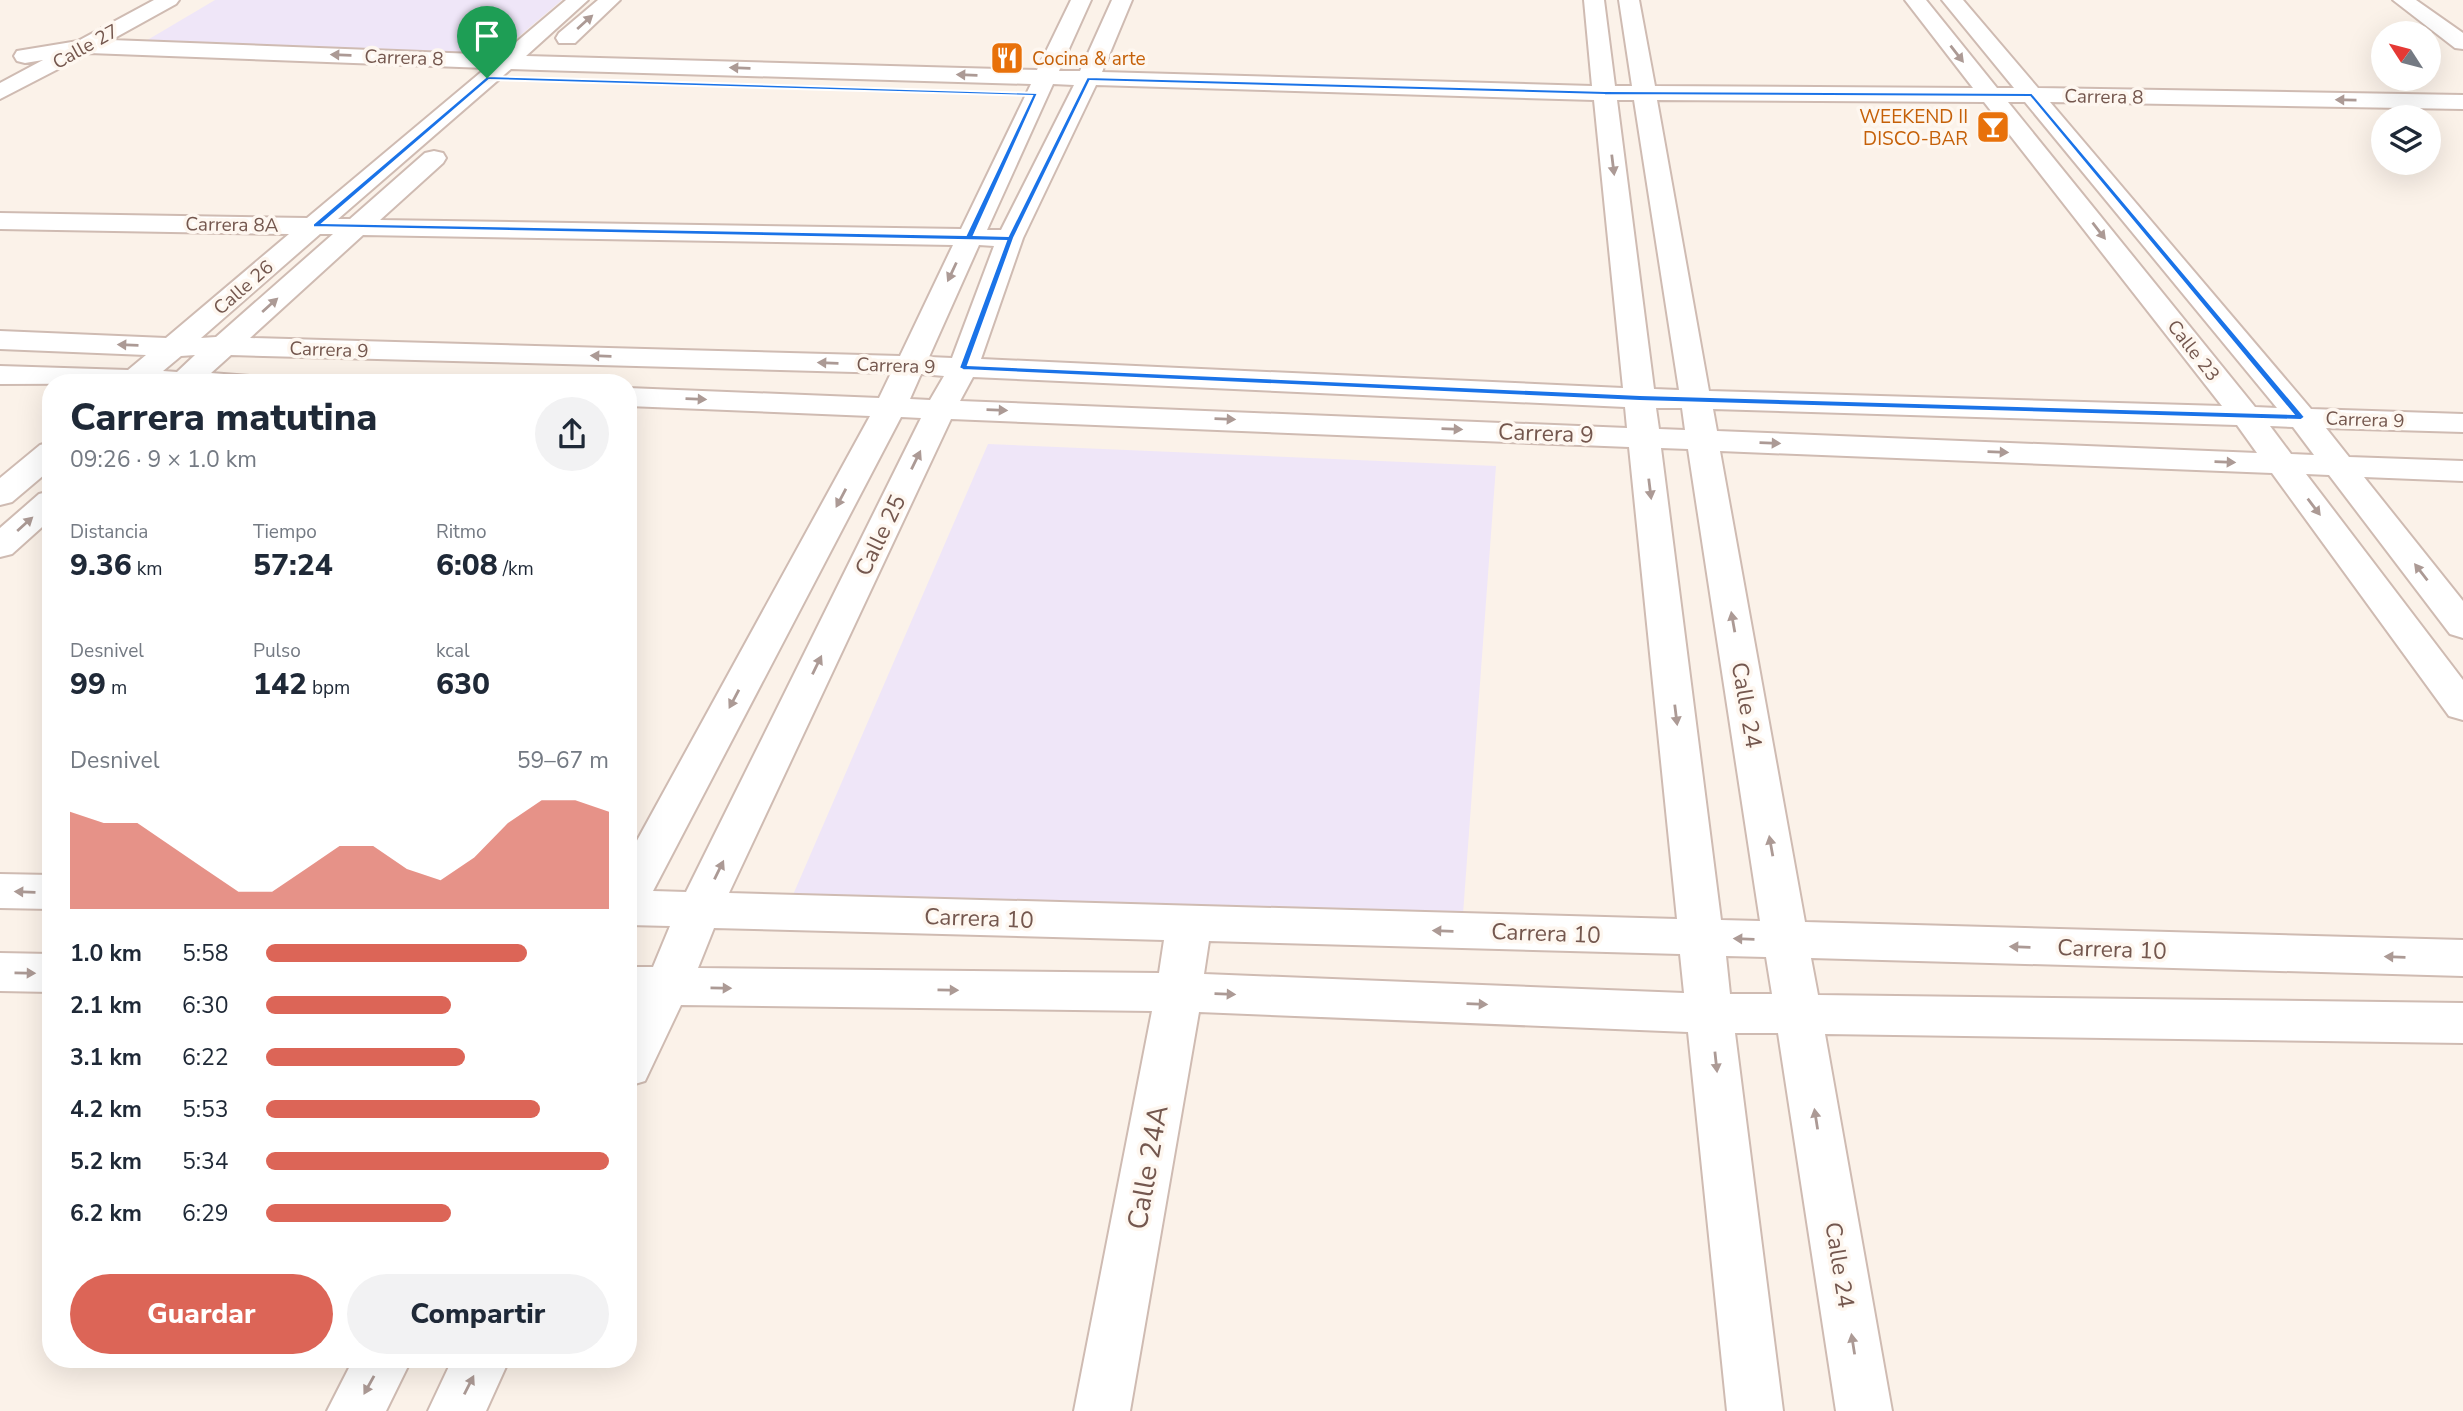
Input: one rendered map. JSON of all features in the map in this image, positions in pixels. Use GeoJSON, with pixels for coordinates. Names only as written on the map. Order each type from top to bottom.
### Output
{"type":"FeatureCollection","features":[{"type":"Feature","properties":{"kind":"street","name":"Calle 27"},"geometry":{"type":"LineString","coordinates":[[0,71],[130,0]]}},
{"type":"Feature","properties":{"kind":"street","name":"Calle 27"},"geometry":{"type":"LineString","coordinates":[[0,92],[169,0]]}},
{"type":"Feature","properties":{"kind":"street","name":"Calle 26"},"geometry":{"type":"LineString","coordinates":[[141,374],[315,225],[494,88],[578,0]]}},
{"type":"Feature","properties":{"kind":"street","name":"Calle 26"},"geometry":{"type":"LineString","coordinates":[[514,70],[540,63],[610,0]]}},
{"type":"Feature","properties":{"kind":"street"},"geometry":{"type":"LineString","coordinates":[[637,880],[891,406],[1081,0]]}},
{"type":"Feature","properties":{"kind":"street","name":"Calle 25"},"geometry":{"type":"LineString","coordinates":[[637,1030],[648,987],[699,911],[941,408],[963,368],[1010,238],[1084,88],[1122,0]]}},
{"type":"Feature","properties":{"kind":"street"},"geometry":{"type":"LineString","coordinates":[[1594,0],[1755,1411]]}},
{"type":"Feature","properties":{"kind":"street","name":"Calle 24"},"geometry":{"type":"LineString","coordinates":[[1629,0],[1864,1411]]}},
{"type":"Feature","properties":{"kind":"street","name":"Calle 23"},"geometry":{"type":"LineString","coordinates":[[1915,0],[2245,415],[2463,707]]}},
{"type":"Feature","properties":{"kind":"street","name":"Calle 23"},"geometry":{"type":"LineString","coordinates":[[1951,0],[2301,417],[2463,626]]}},
{"type":"Feature","properties":{"kind":"street"},"geometry":{"type":"LineString","coordinates":[[2403,0],[2463,43]]}},
{"type":"Feature","properties":{"kind":"street","name":"Carrera 8"},"geometry":{"type":"LineString","coordinates":[[25,56],[86,46],[514,70],[1040,86]]}},
{"type":"Feature","properties":{"kind":"street","name":"Carrera 8"},"geometry":{"type":"LineString","coordinates":[[540,63],[1084,88],[1646,103],[2463,102]]}},
{"type":"Feature","properties":{"kind":"street","name":"Carrera 8"},"geometry":{"type":"LineString","coordinates":[[0,71],[48,66],[494,88]]}},
{"type":"Feature","properties":{"kind":"street","name":"Carrera 8"},"geometry":{"type":"LineString","coordinates":[[2039,103],[2371,120]]}},
{"type":"Feature","properties":{"kind":"street"},"geometry":{"type":"LineString","coordinates":[[2441,122],[2463,123]]}},
{"type":"Feature","properties":{"kind":"street","name":"Calle 26"},"geometry":{"type":"LineString","coordinates":[[193,374],[450,144]]}},
{"type":"Feature","properties":{"kind":"street","name":"Carrera 8A"},"geometry":{"type":"LineString","coordinates":[[0,221],[1010,238]]}},
{"type":"Feature","properties":{"kind":"street","name":"Carrera 9"},"geometry":{"type":"LineString","coordinates":[[0,340],[174,347],[225,346],[909,365],[1640,398],[2463,423]]}},
{"type":"Feature","properties":{"kind":"street"},"geometry":{"type":"LineString","coordinates":[[0,375],[42,377]]}},
{"type":"Feature","properties":{"kind":"street","name":"Carrera 9"},"geometry":{"type":"LineString","coordinates":[[637,397],[2463,471]]}},
{"type":"Feature","properties":{"kind":"street"},"geometry":{"type":"LineString","coordinates":[[0,495],[42,460]]}},
{"type":"Feature","properties":{"kind":"street"},"geometry":{"type":"LineString","coordinates":[[0,546],[42,509]]}},
{"type":"Feature","properties":{"kind":"street"},"geometry":{"type":"LineString","coordinates":[[0,891],[42,892]]}},
{"type":"Feature","properties":{"kind":"street","name":"Carrera 10"},"geometry":{"type":"LineString","coordinates":[[637,908],[2463,958]]}},
{"type":"Feature","properties":{"kind":"street","name":"Calle 24A"},"geometry":{"type":"LineString","coordinates":[[1102,1411],[1179,992],[1189,923]]}},
{"type":"Feature","properties":{"kind":"street"},"geometry":{"type":"LineString","coordinates":[[0,972],[42,973]]}},
{"type":"Feature","properties":{"kind":"street"},"geometry":{"type":"LineString","coordinates":[[648,987],[1179,992],[1710,1013],[2463,1023]]}},
{"type":"Feature","properties":{"kind":"street"},"geometry":{"type":"LineString","coordinates":[[355,1411],[379,1368]]}},
{"type":"Feature","properties":{"kind":"street"},"geometry":{"type":"LineString","coordinates":[[456,1411],[477,1368]]}},
{"type":"Feature","properties":{"kind":"shaded area"},"geometry":{"type":"Polygon","coordinates":[[[215,0],[562,0],[496,56],[139,45],[215,0]]]}},
{"type":"Feature","properties":{"kind":"shaded area"},"geometry":{"type":"Polygon","coordinates":[[[988,444],[1496,466],[1463,914],[786,911],[988,444]]]}},
{"type":"Feature","properties":{"kind":"place","name":"Cocina & arte"},"geometry":{"type":"Point","coordinates":[1007,58]}},
{"type":"Feature","properties":{"kind":"place","name":"WEEKEND II DISCO-BAR"},"geometry":{"type":"Point","coordinates":[1993,127]}},
{"type":"Feature","properties":{"kind":"route"},"geometry":{"type":"LineString","coordinates":[[487,78],[315,225],[1010,238],[1087,79],[1605,93],[2032,95],[2301,417],[1640,398],[963,368],[1010,238],[969,237],[1036,94],[487,78]]}}]}
